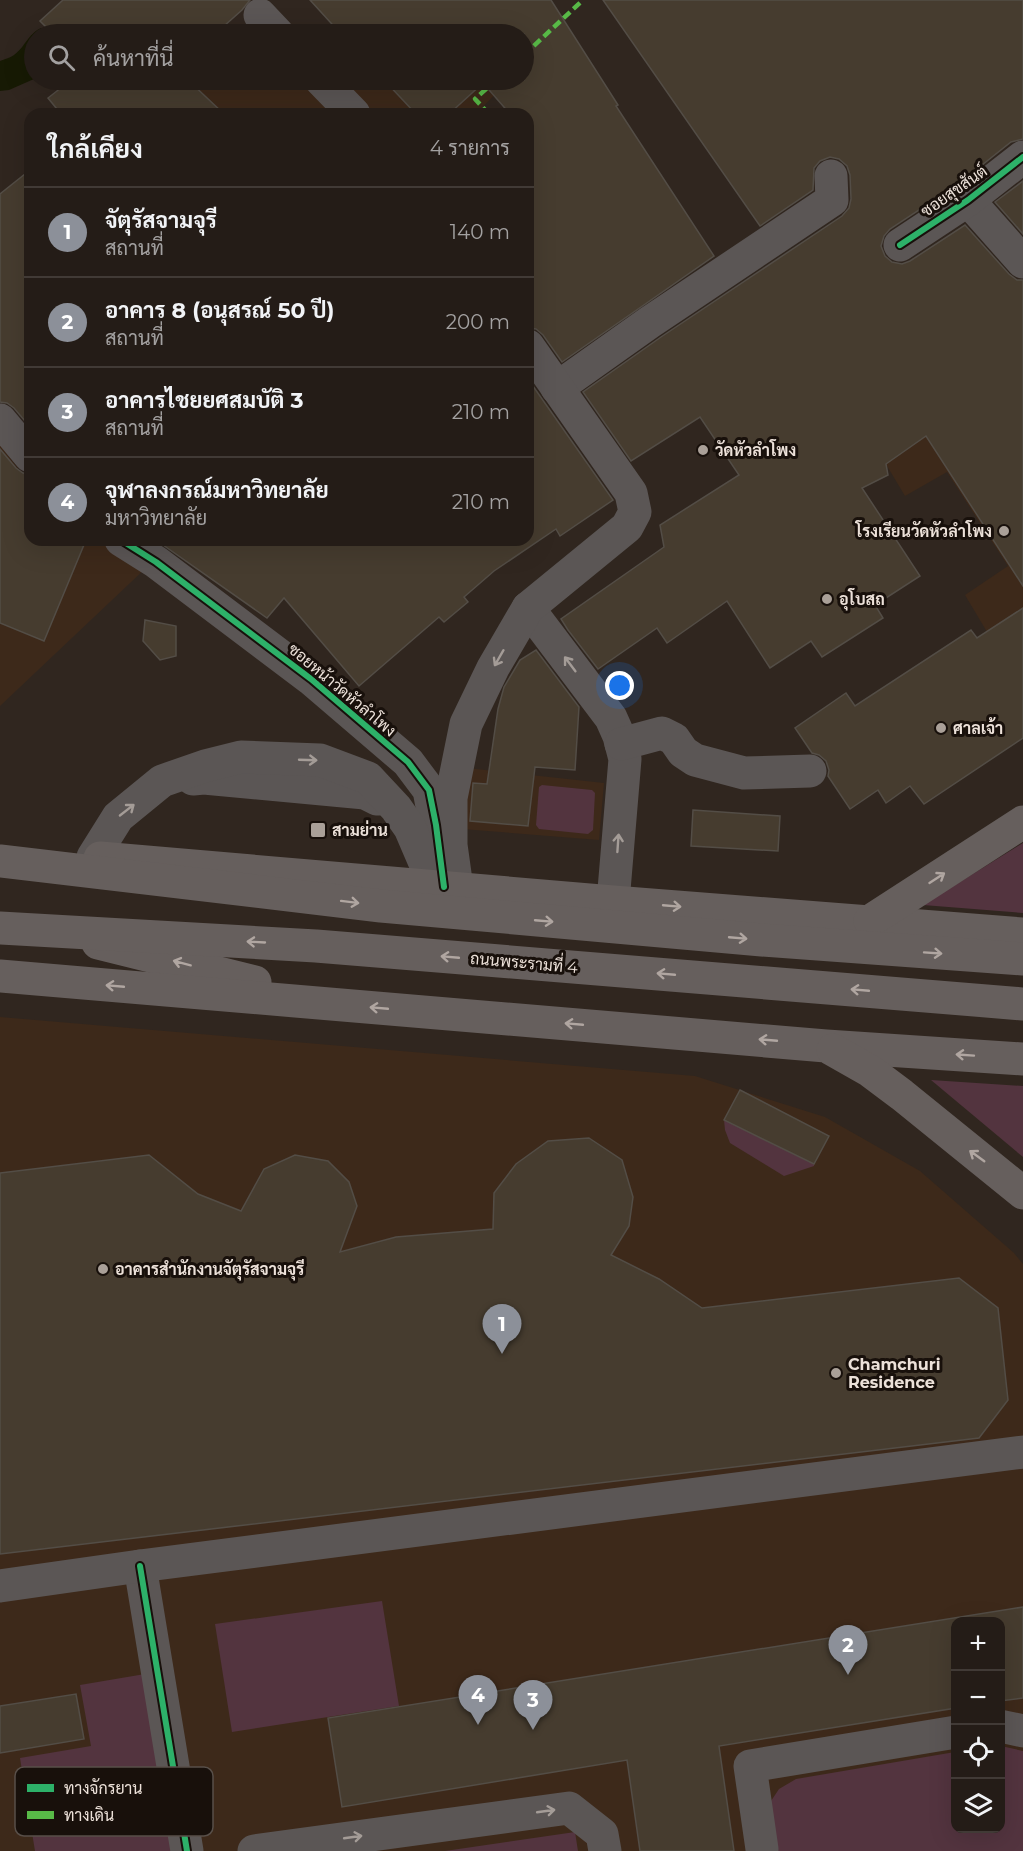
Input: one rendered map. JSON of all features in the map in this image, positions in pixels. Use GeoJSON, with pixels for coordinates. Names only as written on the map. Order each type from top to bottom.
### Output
{"type":"FeatureCollection","features":[{"type":"Feature","properties":{"kind":"main road"},"geometry":{"type":"LineString","coordinates":[[870,921],[1023,822]]}},
{"type":"Feature","properties":{"kind":"main road"},"geometry":{"type":"LineString","coordinates":[[0,849],[613,902],[1023,934]]}},
{"type":"Feature","properties":{"kind":"main road"},"geometry":{"type":"LineString","coordinates":[[0,861],[381,906],[762,940],[1023,959]]}},
{"type":"Feature","properties":{"kind":"main road"},"geometry":{"type":"LineString","coordinates":[[0,870],[108,875],[349,879]]}},
{"type":"Feature","properties":{"kind":"main road","name":"ถนนพระรามที่ 4"},"geometry":{"type":"LineString","coordinates":[[0,927],[316,946],[1023,1004]]}},
{"type":"Feature","properties":{"kind":"main road","name":"ถนนพระรามที่ 4"},"geometry":{"type":"LineString","coordinates":[[0,927],[65,936],[137,951],[340,1005]]}},
{"type":"Feature","properties":{"kind":"main road","name":"ถนนพระรามที่ 4"},"geometry":{"type":"LineString","coordinates":[[0,976],[826,1046],[1023,1059]]}},
{"type":"Feature","properties":{"kind":"main road"},"geometry":{"type":"LineString","coordinates":[[826,1046],[870,1071],[1023,1192]]}},
{"type":"Feature","properties":{"kind":"street"},"geometry":{"type":"LineString","coordinates":[[331,90],[348,108]]}},
{"type":"Feature","properties":{"kind":"street","name":"ซอยสุขสันต์"},"geometry":{"type":"LineString","coordinates":[[900,245],[968,200],[1023,157]]}},
{"type":"Feature","properties":{"kind":"street"},"geometry":{"type":"LineString","coordinates":[[556,388],[832,200],[831,176]]}},
{"type":"Feature","properties":{"kind":"street"},"geometry":{"type":"LineString","coordinates":[[968,200],[1023,262]]}},
{"type":"Feature","properties":{"kind":"street"},"geometry":{"type":"LineString","coordinates":[[444,887],[451,845],[451,798],[466,724],[493,668],[528,608],[627,527],[635,512],[631,493],[534,355]]}},
{"type":"Feature","properties":{"kind":"street"},"geometry":{"type":"LineString","coordinates":[[0,420],[24,449]]}},
{"type":"Feature","properties":{"kind":"street","name":"ซอยหน้าวัดหัวลำโพง"},"geometry":{"type":"LineString","coordinates":[[131,546],[156,562],[311,679],[408,762],[429,789],[444,887]]}},
{"type":"Feature","properties":{"kind":"street"},"geometry":{"type":"LineString","coordinates":[[528,608],[611,718],[621,744],[625,759],[613,902]]}},
{"type":"Feature","properties":{"kind":"street"},"geometry":{"type":"LineString","coordinates":[[621,744],[662,733],[674,739],[682,752],[695,760],[744,773],[810,771]]}},
{"type":"Feature","properties":{"kind":"street"},"geometry":{"type":"LineString","coordinates":[[93,857],[118,817],[162,781],[205,766],[241,757],[320,760],[368,778],[396,808],[410,828],[421,854],[444,887]]}},
{"type":"Feature","properties":{"kind":"street"},"geometry":{"type":"LineString","coordinates":[[0,1586],[1023,1452]]}},
{"type":"Feature","properties":{"kind":"street"},"geometry":{"type":"LineString","coordinates":[[140,1566],[173,1767]]}},
{"type":"Feature","properties":{"kind":"street"},"geometry":{"type":"LineString","coordinates":[[1005,1727],[1023,1731]]}},
{"type":"Feature","properties":{"kind":"street"},"geometry":{"type":"LineString","coordinates":[[762,1849],[750,1766],[951,1733]]}},
{"type":"Feature","properties":{"kind":"street"},"geometry":{"type":"LineString","coordinates":[[254,1851],[569,1808],[602,1834],[605,1851]]}},
{"type":"Feature","properties":{"kind":"street"},"geometry":{"type":"LineString","coordinates":[[185,1836],[187,1851]]}},
{"type":"Feature","properties":{"kind":"shaded area"},"geometry":{"type":"Polygon","coordinates":[[[24,44],[24,83],[0,91],[0,61],[11,57],[24,44]]]}},
{"type":"Feature","properties":{"kind":"shaded area"},"geometry":{"type":"Polygon","coordinates":[[[116,90],[499,90],[482,108],[133,108],[116,90]]]}},
{"type":"Feature","properties":{"kind":"shaded area","name":"โรงเรียนวัดหัวลำโพง"},"geometry":{"type":"Polygon","coordinates":[[[1023,387],[1023,692],[965,595],[1008,566],[947,472],[905,496],[865,429],[1023,387]]]}},
{"type":"Feature","properties":{"kind":"shaded area"},"geometry":{"type":"Polygon","coordinates":[[[0,445],[24,476],[24,546],[112,546],[148,566],[0,706],[0,445]]]}},
{"type":"Feature","properties":{"kind":"shaded area"},"geometry":{"type":"Polygon","coordinates":[[[467,768],[604,783],[599,840],[462,829],[467,768]]]}},
{"type":"Feature","properties":{"kind":"shaded area"},"geometry":{"type":"Polygon","coordinates":[[[542,785],[592,790],[595,793],[593,830],[588,834],[539,829],[536,825],[539,787],[542,785]]]}},
{"type":"Feature","properties":{"kind":"shaded area"},"geometry":{"type":"Polygon","coordinates":[[[1023,843],[1023,913],[923,905],[1023,843]]]}},
{"type":"Feature","properties":{"kind":"shaded area"},"geometry":{"type":"Polygon","coordinates":[[[0,1017],[695,1076],[825,1117],[920,1171],[1014,1253],[1023,1264],[1023,1851],[0,1851],[0,1017]]]}},
{"type":"Feature","properties":{"kind":"shaded area"},"geometry":{"type":"Polygon","coordinates":[[[931,1080],[1023,1086],[1023,1157],[931,1080]]]}},
{"type":"Feature","properties":{"kind":"shaded area"},"geometry":{"type":"Polygon","coordinates":[[[724,1120],[814,1166],[784,1176],[730,1143],[724,1120]]]}},
{"type":"Feature","properties":{"kind":"shaded area"},"geometry":{"type":"Polygon","coordinates":[[[382,1601],[399,1706],[232,1732],[215,1624],[382,1601]]]}},
{"type":"Feature","properties":{"kind":"shaded area"},"geometry":{"type":"Polygon","coordinates":[[[145,1674],[161,1767],[21,1767],[20,1758],[91,1746],[80,1685],[145,1674]]]}},
{"type":"Feature","properties":{"kind":"shaded area"},"geometry":{"type":"Polygon","coordinates":[[[1005,1747],[1023,1751],[1023,1851],[775,1851],[769,1804],[779,1789],[796,1779],[951,1753],[951,1833],[1005,1833],[1005,1747]]]}},
{"type":"Feature","properties":{"kind":"shaded area"},"geometry":{"type":"Polygon","coordinates":[[[575,1832],[578,1851],[445,1851],[575,1832]]]}},
{"type":"Feature","properties":{"kind":"shaded area"},"geometry":{"type":"Polygon","coordinates":[[[33,1836],[172,1836],[175,1851],[35,1851],[33,1836]]]}},
{"type":"Feature","properties":{"kind":"building"},"geometry":{"type":"Polygon","coordinates":[[[63,0],[250,0],[226,24],[43,24],[40,21],[63,0]]]}},
{"type":"Feature","properties":{"kind":"building"},"geometry":{"type":"Polygon","coordinates":[[[310,0],[551,0],[618,105],[616,106],[714,256],[562,362],[543,335],[534,329],[534,108],[505,108],[489,90],[534,90],[534,24],[332,24],[310,0]]]}},
{"type":"Feature","properties":{"kind":"building"},"geometry":{"type":"Polygon","coordinates":[[[603,0],[1023,0],[1023,139],[1011,142],[957,185],[890,229],[884,236],[881,246],[885,256],[892,262],[902,264],[965,225],[1009,274],[1017,280],[1023,280],[1023,586],[926,436],[886,464],[888,475],[862,488],[920,576],[875,605],[883,618],[822,657],[811,641],[770,668],[727,601],[667,643],[657,628],[598,669],[568,630],[561,619],[664,547],[660,525],[739,475],[700,417],[631,461],[583,392],[842,216],[849,208],[851,199],[850,175],[847,166],[839,159],[830,157],[820,161],[814,168],[813,190],[760,226],[603,0]]]}},
{"type":"Feature","properties":{"kind":"building"},"geometry":{"type":"Polygon","coordinates":[[[58,90],[199,90],[218,108],[56,108],[48,98],[58,90]]]}},
{"type":"Feature","properties":{"kind":"building"},"geometry":{"type":"Polygon","coordinates":[[[393,90],[475,90],[456,108],[410,108],[393,90]]]}},
{"type":"Feature","properties":{"kind":"building"},"geometry":{"type":"Polygon","coordinates":[[[24,175],[24,420],[14,408],[7,403],[0,402],[0,194],[24,175]]]}},
{"type":"Feature","properties":{"kind":"building"},"geometry":{"type":"Polygon","coordinates":[[[1023,181],[1023,234],[995,202],[1023,181]]]}},
{"type":"Feature","properties":{"kind":"building"},"geometry":{"type":"Polygon","coordinates":[[[534,388],[613,500],[560,536],[556,529],[534,544],[534,388]]]}},
{"type":"Feature","properties":{"kind":"building"},"geometry":{"type":"Polygon","coordinates":[[[0,449],[16,468],[24,473],[24,546],[84,546],[44,641],[0,623],[0,449]]]}},
{"type":"Feature","properties":{"kind":"building"},"geometry":{"type":"Polygon","coordinates":[[[165,546],[531,546],[494,571],[464,597],[468,602],[444,622],[439,617],[359,686],[284,598],[267,618],[165,546]]]}},
{"type":"Feature","properties":{"kind":"building","name":"ศาลเจ้า"},"geometry":{"type":"Polygon","coordinates":[[[1023,608],[1023,738],[924,804],[910,786],[886,803],[878,790],[850,809],[828,776],[826,761],[812,753],[795,728],[846,693],[855,706],[971,630],[977,638],[1023,608]]]}},
{"type":"Feature","properties":{"kind":"building"},"geometry":{"type":"Polygon","coordinates":[[[145,620],[176,626],[176,656],[160,660],[143,641],[145,620]]]}},
{"type":"Feature","properties":{"kind":"building"},"geometry":{"type":"Polygon","coordinates":[[[536,650],[579,707],[575,770],[535,767],[528,826],[470,821],[473,783],[487,784],[498,709],[504,687],[520,660],[536,650]]]}},
{"type":"Feature","properties":{"kind":"building"},"geometry":{"type":"Polygon","coordinates":[[[693,810],[780,816],[778,851],[691,846],[693,810]]]}},
{"type":"Feature","properties":{"kind":"building"},"geometry":{"type":"Polygon","coordinates":[[[740,1090],[829,1136],[814,1164],[724,1120],[740,1090]]]}},
{"type":"Feature","properties":{"kind":"building"},"geometry":{"type":"Polygon","coordinates":[[[589,1138],[622,1160],[633,1197],[629,1226],[611,1255],[659,1279],[702,1308],[959,1278],[998,1308],[1008,1400],[979,1438],[0,1554],[0,1173],[149,1155],[198,1194],[241,1211],[264,1169],[295,1155],[328,1161],[349,1182],[357,1206],[340,1252],[396,1237],[493,1229],[494,1193],[516,1164],[548,1141],[589,1138]]]}},
{"type":"Feature","properties":{"kind":"building"},"geometry":{"type":"Polygon","coordinates":[[[1023,1607],[1023,1698],[1005,1700],[1005,1617],[960,1617],[1023,1607]]]}},
{"type":"Feature","properties":{"kind":"building"},"geometry":{"type":"Polygon","coordinates":[[[951,1618],[951,1709],[719,1746],[734,1851],[640,1851],[627,1760],[342,1807],[328,1718],[951,1618]]]}},
{"type":"Feature","properties":{"kind":"building"},"geometry":{"type":"Polygon","coordinates":[[[76,1694],[84,1739],[0,1753],[0,1706],[76,1694]]]}},
{"type":"Feature","properties":{"kind":"marked path"},"geometry":{"type":"LineString","coordinates":[[534,46],[583,0]]}},
{"type":"Feature","properties":{"kind":"marked path"},"geometry":{"type":"LineString","coordinates":[[483,108],[475,99],[485,90]]}},
{"type":"Feature","properties":{"kind":"cycle path"},"geometry":{"type":"LineString","coordinates":[[900,245],[968,200],[1023,157]]}},
{"type":"Feature","properties":{"kind":"cycle path"},"geometry":{"type":"LineString","coordinates":[[131,546],[156,562],[311,679],[408,762],[429,790],[444,887]]}},
{"type":"Feature","properties":{"kind":"cycle path"},"geometry":{"type":"LineString","coordinates":[[140,1566],[173,1767]]}},
{"type":"Feature","properties":{"kind":"cycle path"},"geometry":{"type":"LineString","coordinates":[[185,1836],[187,1851]]}},
{"type":"Feature","properties":{"kind":"place","name":"วัดหัวลำโพง"},"geometry":{"type":"Point","coordinates":[703,450]}},
{"type":"Feature","properties":{"kind":"place","name":"โรงเรียนวัดหัวลำโพง"},"geometry":{"type":"Point","coordinates":[1004,531]}},
{"type":"Feature","properties":{"kind":"place","name":"อุโบสถ"},"geometry":{"type":"Point","coordinates":[827,599]}},
{"type":"Feature","properties":{"kind":"place","name":"ศาลเจ้า"},"geometry":{"type":"Point","coordinates":[941,728]}},
{"type":"Feature","properties":{"kind":"place","name":"สามย่าน"},"geometry":{"type":"Point","coordinates":[318,830]}},
{"type":"Feature","properties":{"kind":"place","name":"อาคารสำนักงานจัตุรัสจามจุรี"},"geometry":{"type":"Point","coordinates":[103,1269]}},
{"type":"Feature","properties":{"kind":"place","name":"จัตุรัสจามจุรี"},"geometry":{"type":"Point","coordinates":[502,1354]}},
{"type":"Feature","properties":{"kind":"place","name":"Chamchuri Residence"},"geometry":{"type":"Point","coordinates":[836,1373]}},
{"type":"Feature","properties":{"kind":"place","name":"อาคาร 8 (อนุสรณ์ 50 ปี)"},"geometry":{"type":"Point","coordinates":[848,1675]}},
{"type":"Feature","properties":{"kind":"place","name":"จุฬาลงกรณ์มหาวิทยาลัย"},"geometry":{"type":"Point","coordinates":[478,1725]}},
{"type":"Feature","properties":{"kind":"place","name":"อาคารไชยยศสมบัติ 3"},"geometry":{"type":"Point","coordinates":[533,1730]}}]}
